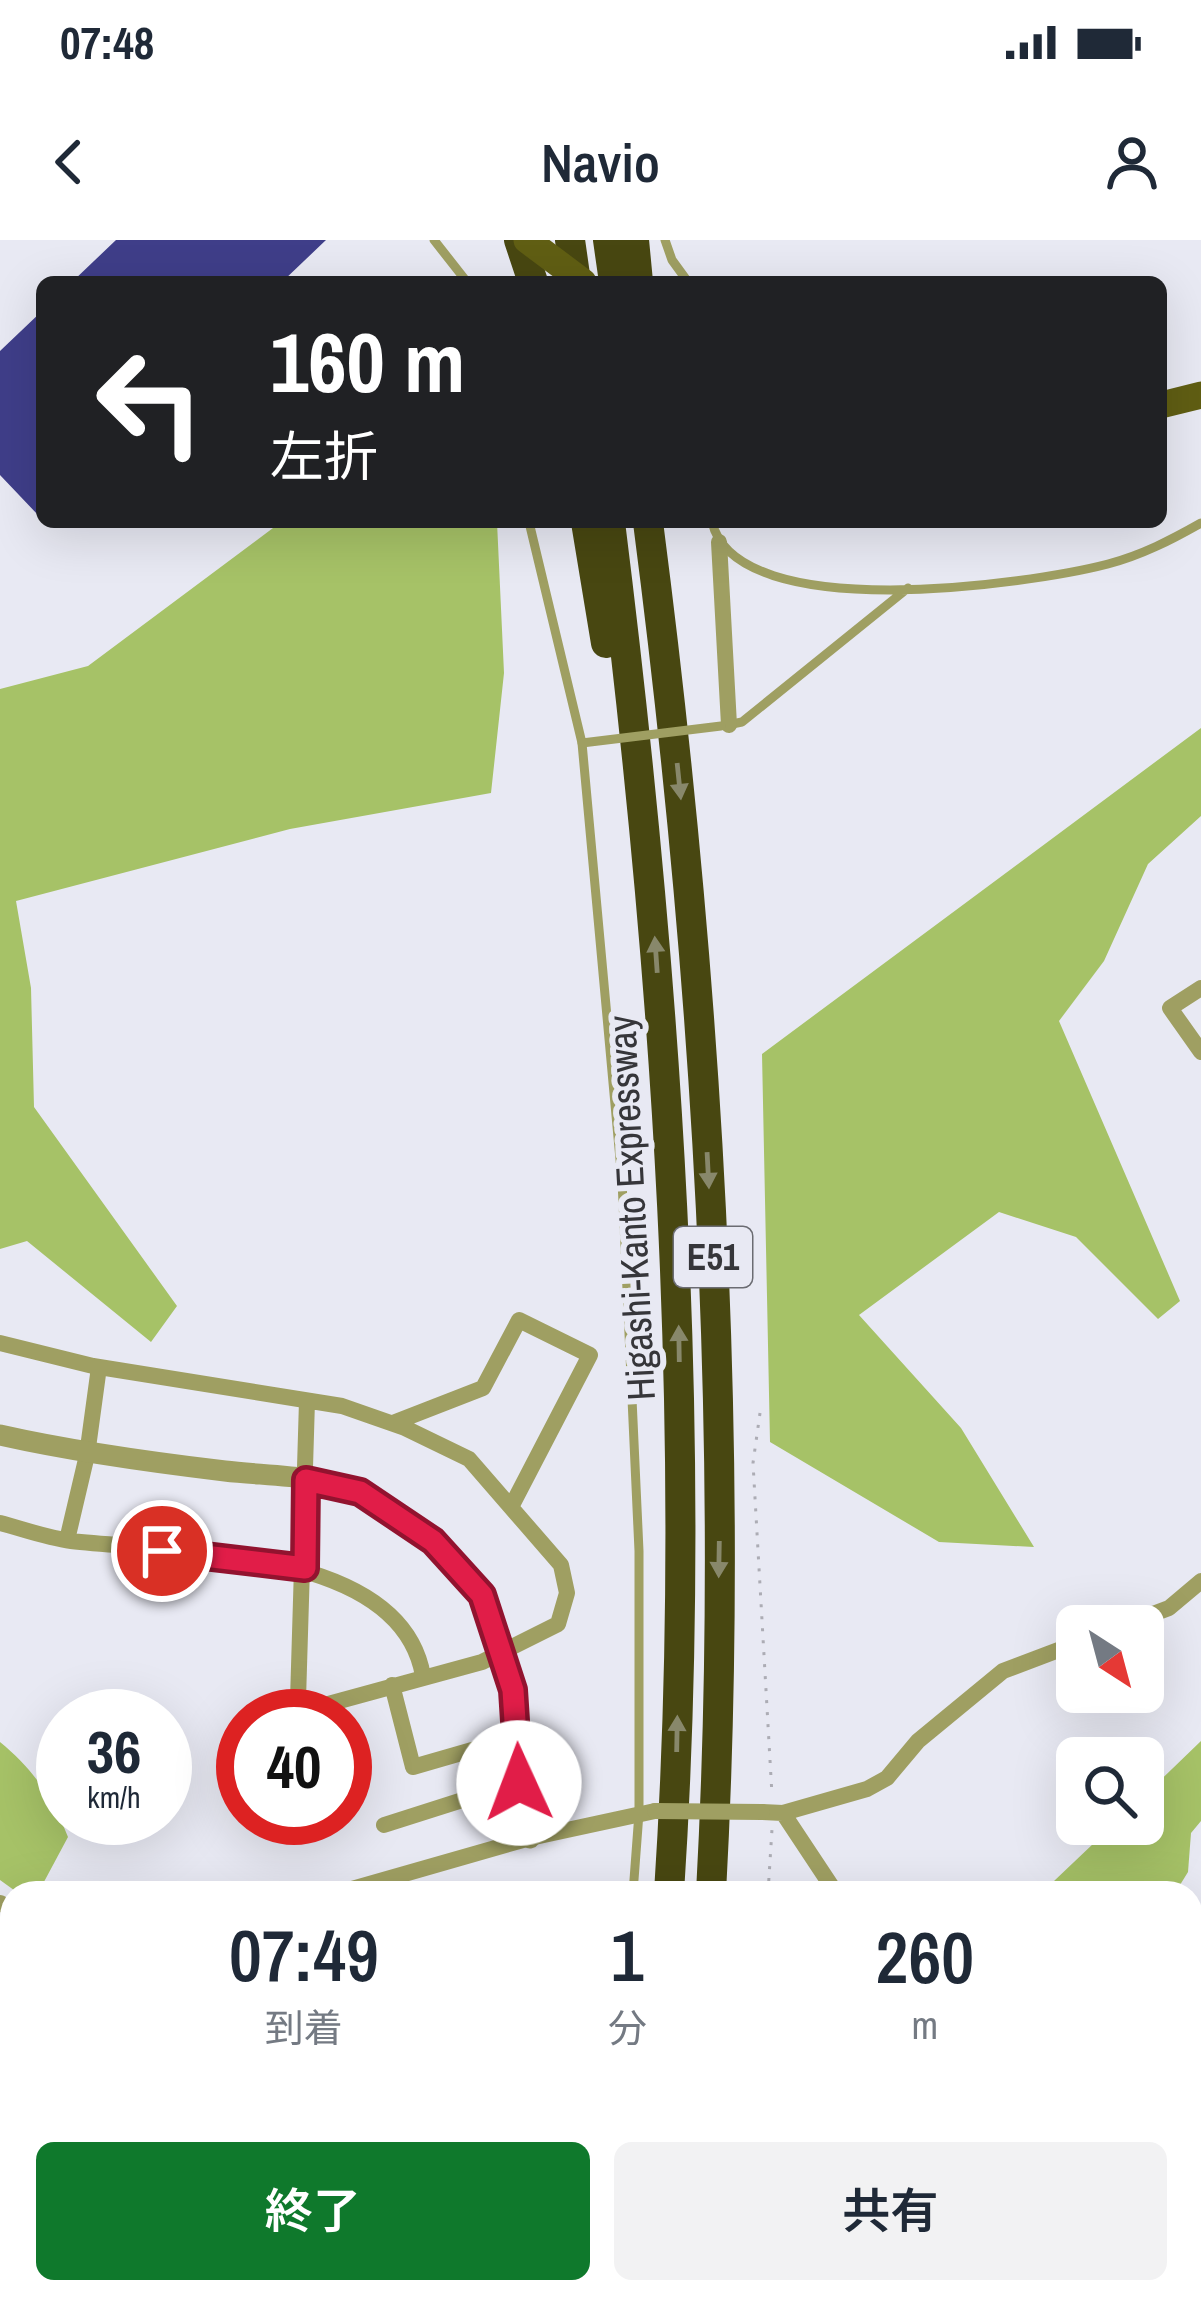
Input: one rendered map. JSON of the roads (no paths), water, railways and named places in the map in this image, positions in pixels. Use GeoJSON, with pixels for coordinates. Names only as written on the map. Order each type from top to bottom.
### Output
{"type":"FeatureCollection","features":[{"type":"Feature","properties":{"kind":"highway"},"geometry":{"type":"LineString","coordinates":[[523,240],[532,276]]}},
{"type":"Feature","properties":{"kind":"highway"},"geometry":{"type":"LineString","coordinates":[[569,240],[578,276]]}},
{"type":"Feature","properties":{"kind":"highway"},"geometry":{"type":"LineString","coordinates":[[608,240],[613,276]]}},
{"type":"Feature","properties":{"kind":"highway"},"geometry":{"type":"LineString","coordinates":[[634,240],[637,276]]}},
{"type":"Feature","properties":{"kind":"highway"},"geometry":{"type":"LineString","coordinates":[[587,528],[652,909]]}},
{"type":"Feature","properties":{"kind":"highway","name":"Higashi-Kanto Expressway"},"geometry":{"type":"LineString","coordinates":[[611,528],[652,909],[678,1294],[677,1780],[670,1881]]}},
{"type":"Feature","properties":{"kind":"highway","name":"Higashi-Kanto Expressway"},"geometry":{"type":"LineString","coordinates":[[649,528],[690,901],[714,1289],[720,1490],[711,1881]]}},
{"type":"Feature","properties":{"kind":"highway"},"geometry":{"type":"LineString","coordinates":[[658,528],[662,622]]}},
{"type":"Feature","properties":{"kind":"main road"},"geometry":{"type":"LineString","coordinates":[[523,240],[572,276]]}},
{"type":"Feature","properties":{"kind":"main road"},"geometry":{"type":"LineString","coordinates":[[1167,403],[1201,394]]}},
{"type":"Feature","properties":{"kind":"street"},"geometry":{"type":"LineString","coordinates":[[719,542],[725,725]]}},
{"type":"Feature","properties":{"kind":"street"},"geometry":{"type":"LineString","coordinates":[[1201,988],[1170,1008],[1201,1052]]}},
{"type":"Feature","properties":{"kind":"street"},"geometry":{"type":"LineString","coordinates":[[393,1423],[483,1388],[519,1321],[590,1355],[511,1507]]}},
{"type":"Feature","properties":{"kind":"street"},"geometry":{"type":"LineString","coordinates":[[0,1343],[99,1366],[342,1406],[393,1423],[469,1459],[561,1565],[567,1593],[558,1624],[502,1654],[310,1709],[298,1700],[307,1401]]}},
{"type":"Feature","properties":{"kind":"street"},"geometry":{"type":"LineString","coordinates":[[67,1540],[87,1455],[99,1366]]}},
{"type":"Feature","properties":{"kind":"street"},"geometry":{"type":"LineString","coordinates":[[0,1435],[87,1455],[306,1480],[360,1492],[433,1541],[482,1595],[502,1654],[513,1690],[519,1783],[530,1838]]}},
{"type":"Feature","properties":{"kind":"street"},"geometry":{"type":"LineString","coordinates":[[0,1523],[67,1540],[305,1568],[359,1590],[396,1620],[418,1647],[423,1676]]}},
{"type":"Feature","properties":{"kind":"street"},"geometry":{"type":"LineString","coordinates":[[1164,1610],[1201,1582]]}},
{"type":"Feature","properties":{"kind":"street"},"geometry":{"type":"LineString","coordinates":[[380,1881],[530,1838],[647,1812],[772,1813],[867,1789],[887,1778],[918,1741],[1003,1671],[1056,1651]]}},
{"type":"Feature","properties":{"kind":"street"},"geometry":{"type":"LineString","coordinates":[[392,1685],[413,1767],[517,1737]]}},
{"type":"Feature","properties":{"kind":"street"},"geometry":{"type":"LineString","coordinates":[[384,1825],[519,1783]]}},
{"type":"Feature","properties":{"kind":"street"},"geometry":{"type":"LineString","coordinates":[[772,1813],[826,1881]]}},
{"type":"Feature","properties":{"kind":"lane"},"geometry":{"type":"LineString","coordinates":[[434,240],[461,276]]}},
{"type":"Feature","properties":{"kind":"lane"},"geometry":{"type":"LineString","coordinates":[[664,240],[684,276]]}},
{"type":"Feature","properties":{"kind":"lane"},"geometry":{"type":"LineString","coordinates":[[714,528],[719,542],[751,566],[810,587],[840,591],[1048,576],[1140,554],[1201,523]]}},
{"type":"Feature","properties":{"kind":"lane"},"geometry":{"type":"LineString","coordinates":[[530,528],[582,743],[622,1181],[647,1812],[635,1881]]}},
{"type":"Feature","properties":{"kind":"lane"},"geometry":{"type":"LineString","coordinates":[[582,743],[742,722],[909,587]]}}]}
